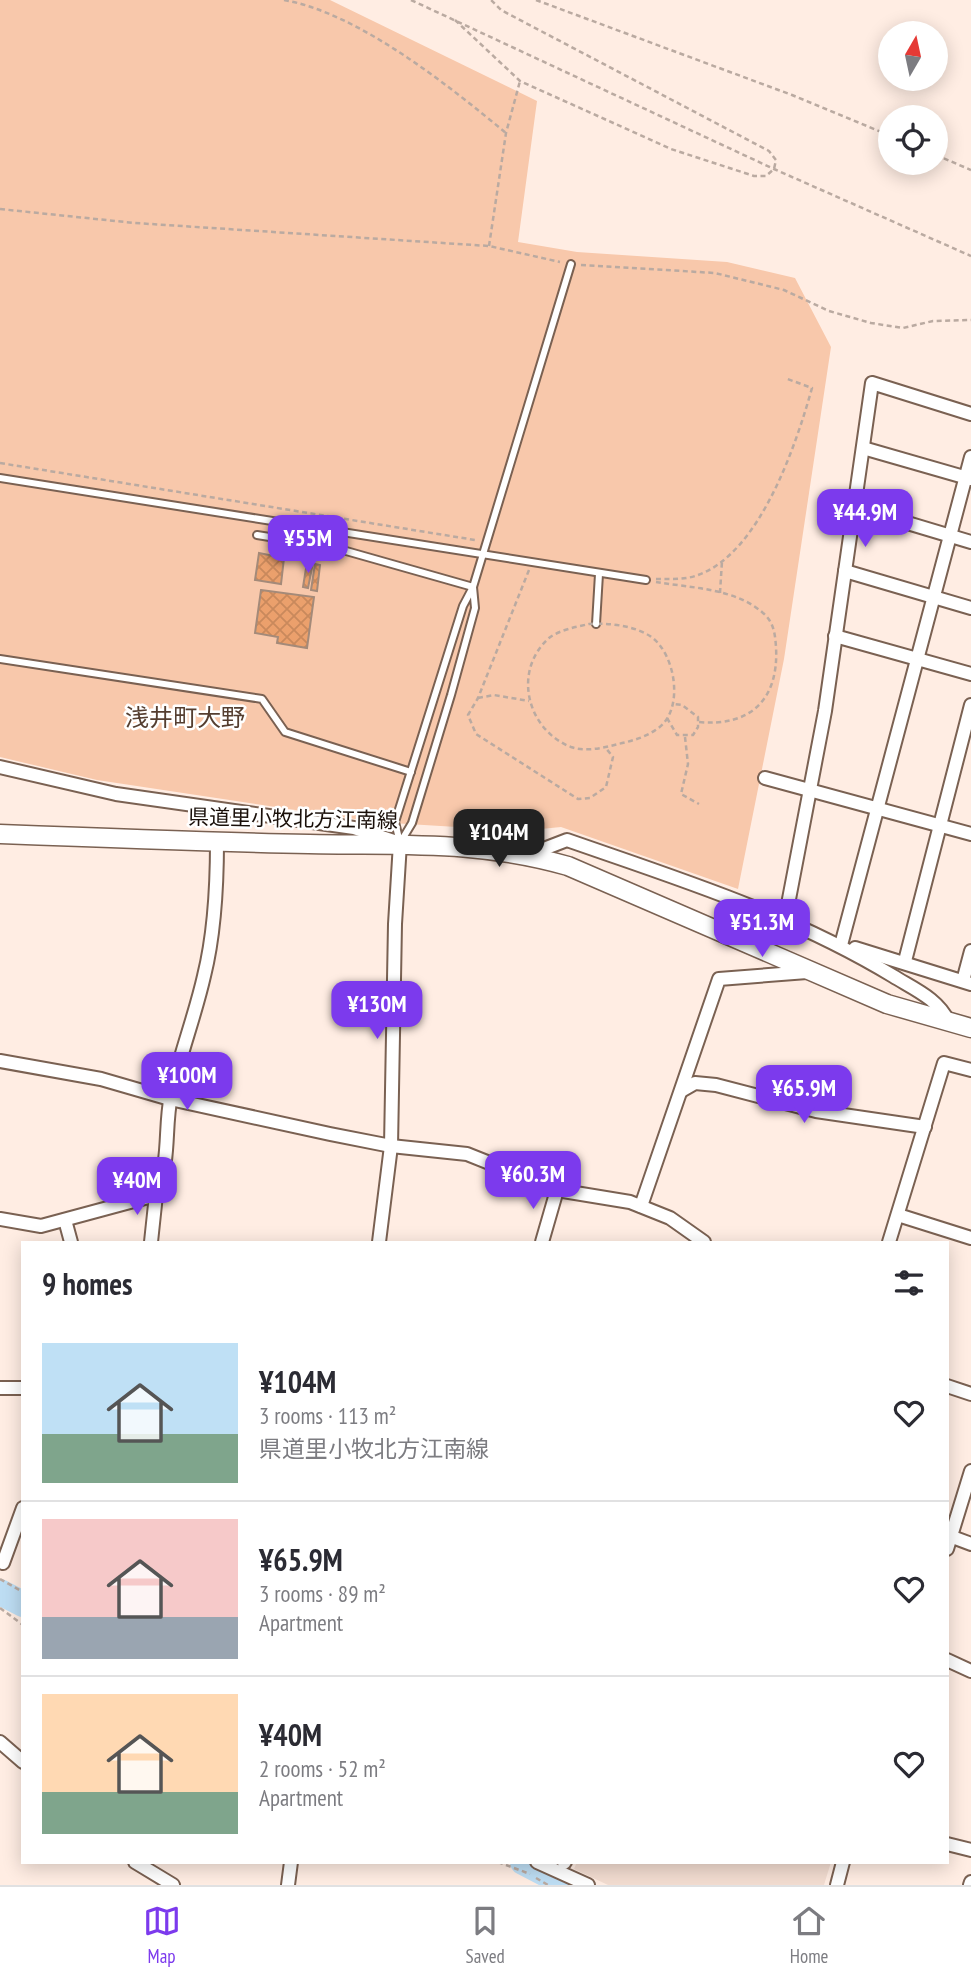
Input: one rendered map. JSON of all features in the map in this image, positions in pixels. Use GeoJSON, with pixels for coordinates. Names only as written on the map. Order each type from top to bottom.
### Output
{"type":"FeatureCollection","features":[{"type":"Feature","properties":{"kind":"main road","name":"県道里小牧北方江南線"},"geometry":{"type":"LineString","coordinates":[[0,834],[217,842],[478,846],[528,855],[606,882],[807,972],[887,1004],[971,1028]]}},
{"type":"Feature","properties":{"kind":"street"},"geometry":{"type":"LineString","coordinates":[[785,920],[835,636],[872,383],[971,414]]}},
{"type":"Feature","properties":{"kind":"street"},"geometry":{"type":"LineString","coordinates":[[863,448],[968,478]]}},
{"type":"Feature","properties":{"kind":"street"},"geometry":{"type":"LineString","coordinates":[[841,945],[950,536],[968,478],[971,457]]}},
{"type":"Feature","properties":{"kind":"street"},"geometry":{"type":"LineString","coordinates":[[854,507],[971,542]]}},
{"type":"Feature","properties":{"kind":"street"},"geometry":{"type":"LineString","coordinates":[[845,571],[971,608]]}},
{"type":"Feature","properties":{"kind":"street"},"geometry":{"type":"LineString","coordinates":[[835,636],[971,674]]}},
{"type":"Feature","properties":{"kind":"street"},"geometry":{"type":"LineString","coordinates":[[905,961],[971,705]]}},
{"type":"Feature","properties":{"kind":"street"},"geometry":{"type":"LineString","coordinates":[[0,767],[116,794],[354,828],[400,843],[395,924],[391,1146],[379,1241]]}},
{"type":"Feature","properties":{"kind":"street"},"geometry":{"type":"LineString","coordinates":[[765,778],[971,834]]}},
{"type":"Feature","properties":{"kind":"street"},"geometry":{"type":"LineString","coordinates":[[528,855],[567,840],[756,906],[841,945],[936,1002],[949,1023]]}},
{"type":"Feature","properties":{"kind":"street"},"geometry":{"type":"LineString","coordinates":[[151,1241],[156,1195],[164,1175],[169,1150],[170,1100],[185,1036],[204,976],[217,879],[217,842]]}},
{"type":"Feature","properties":{"kind":"street"},"geometry":{"type":"LineString","coordinates":[[841,945],[905,961],[967,983],[971,951]]}},
{"type":"Feature","properties":{"kind":"street"},"geometry":{"type":"LineString","coordinates":[[641,1206],[719,979],[807,972]]}},
{"type":"Feature","properties":{"kind":"street"},"geometry":{"type":"LineString","coordinates":[[0,1061],[101,1079],[170,1100],[391,1146],[467,1154],[557,1190],[641,1206],[670,1218],[703,1241]]}},
{"type":"Feature","properties":{"kind":"street"},"geometry":{"type":"LineString","coordinates":[[889,1241],[944,1063],[971,1070]]}},
{"type":"Feature","properties":{"kind":"street"},"geometry":{"type":"LineString","coordinates":[[681,1091],[695,1083],[716,1085],[816,1111],[925,1127]]}},
{"type":"Feature","properties":{"kind":"street"},"geometry":{"type":"LineString","coordinates":[[542,1241],[557,1190]]}},
{"type":"Feature","properties":{"kind":"street"},"geometry":{"type":"LineString","coordinates":[[0,1219],[41,1226],[156,1195]]}},
{"type":"Feature","properties":{"kind":"street"},"geometry":{"type":"LineString","coordinates":[[898,1214],[971,1238]]}},
{"type":"Feature","properties":{"kind":"street"},"geometry":{"type":"LineString","coordinates":[[65,1220],[71,1241]]}},
{"type":"Feature","properties":{"kind":"street"},"geometry":{"type":"LineString","coordinates":[[949,1387],[971,1394]]}},
{"type":"Feature","properties":{"kind":"street"},"geometry":{"type":"LineString","coordinates":[[0,1388],[21,1388]]}},
{"type":"Feature","properties":{"kind":"street"},"geometry":{"type":"LineString","coordinates":[[971,1471],[949,1535],[971,1544]]}},
{"type":"Feature","properties":{"kind":"street"},"geometry":{"type":"LineString","coordinates":[[3,1563],[21,1514]]}},
{"type":"Feature","properties":{"kind":"street"},"geometry":{"type":"LineString","coordinates":[[949,1661],[971,1671]]}},
{"type":"Feature","properties":{"kind":"street"},"geometry":{"type":"LineString","coordinates":[[0,1742],[21,1760]]}},
{"type":"Feature","properties":{"kind":"street"},"geometry":{"type":"LineString","coordinates":[[949,1844],[971,1850]]}},
{"type":"Feature","properties":{"kind":"street"},"geometry":{"type":"LineString","coordinates":[[138,1864],[173,1885]]}},
{"type":"Feature","properties":{"kind":"street"},"geometry":{"type":"LineString","coordinates":[[288,1885],[291,1864]]}},
{"type":"Feature","properties":{"kind":"street"},"geometry":{"type":"LineString","coordinates":[[541,1864],[588,1885]]}},
{"type":"Feature","properties":{"kind":"street"},"geometry":{"type":"LineString","coordinates":[[837,1885],[842,1864]]}},
{"type":"Feature","properties":{"kind":"lane"},"geometry":{"type":"LineString","coordinates":[[400,843],[395,822],[463,606],[473,587],[545,358],[571,264]]}},
{"type":"Feature","properties":{"kind":"lane"},"geometry":{"type":"LineString","coordinates":[[0,478],[646,580]]}},
{"type":"Feature","properties":{"kind":"lane"},"geometry":{"type":"LineString","coordinates":[[257,536],[332,547],[473,587]]}},
{"type":"Feature","properties":{"kind":"lane"},"geometry":{"type":"LineString","coordinates":[[596,624],[599,574]]}},
{"type":"Feature","properties":{"kind":"lane"},"geometry":{"type":"LineString","coordinates":[[400,843],[412,822],[451,695],[475,608],[473,587]]}},
{"type":"Feature","properties":{"kind":"lane"},"geometry":{"type":"LineString","coordinates":[[0,659],[262,699],[285,732],[411,772]]}},
{"type":"Feature","properties":{"kind":"path"},"geometry":{"type":"LineString","coordinates":[[284,0],[337,16],[453,89],[506,133]]}},
{"type":"Feature","properties":{"kind":"path"},"geometry":{"type":"LineString","coordinates":[[411,0],[774,169],[971,256]]}},
{"type":"Feature","properties":{"kind":"path"},"geometry":{"type":"LineString","coordinates":[[455,19],[520,81],[671,149],[754,176],[766,176],[774,169],[776,160],[768,151],[501,10],[491,0]]}},
{"type":"Feature","properties":{"kind":"path"},"geometry":{"type":"LineString","coordinates":[[536,0],[792,95],[878,131]]}},
{"type":"Feature","properties":{"kind":"path"},"geometry":{"type":"LineString","coordinates":[[489,246],[506,133],[520,81]]}},
{"type":"Feature","properties":{"kind":"path"},"geometry":{"type":"LineString","coordinates":[[948,160],[971,170]]}},
{"type":"Feature","properties":{"kind":"path"},"geometry":{"type":"LineString","coordinates":[[0,209],[135,223],[489,246],[571,264],[715,273],[784,290],[850,317],[902,328],[933,321],[971,320]]}},
{"type":"Feature","properties":{"kind":"path"},"geometry":{"type":"LineString","coordinates":[[646,580],[689,578],[701,574],[722,561],[762,514],[776,490],[813,388],[785,378]]}},
{"type":"Feature","properties":{"kind":"path"},"geometry":{"type":"LineString","coordinates":[[0,463],[485,542]]}},
{"type":"Feature","properties":{"kind":"path"},"geometry":{"type":"LineString","coordinates":[[720,593],[722,561]]}},
{"type":"Feature","properties":{"kind":"path"},"geometry":{"type":"LineString","coordinates":[[532,563],[478,698],[468,715],[476,734],[579,799],[590,798],[606,787],[613,757],[605,747]]}},
{"type":"Feature","properties":{"kind":"path"},"geometry":{"type":"LineString","coordinates":[[646,580],[720,593],[746,602],[763,613],[775,631],[775,669],[766,696],[744,717],[711,723],[698,722]]}},
{"type":"Feature","properties":{"kind":"path"},"geometry":{"type":"LineString","coordinates":[[596,624],[632,628],[662,646],[671,668],[674,704],[665,724],[649,735],[605,747],[573,748],[559,740],[544,728],[529,701],[530,668],[550,637],[571,628],[596,624]]}},
{"type":"Feature","properties":{"kind":"path"},"geometry":{"type":"LineString","coordinates":[[478,698],[494,695],[529,701]]}},
{"type":"Feature","properties":{"kind":"path"},"geometry":{"type":"LineString","coordinates":[[667,718],[677,736],[693,735],[698,717],[691,710],[674,704]]}},
{"type":"Feature","properties":{"kind":"path"},"geometry":{"type":"LineString","coordinates":[[685,737],[688,764],[681,794],[699,804]]}},
{"type":"Feature","properties":{"kind":"path"},"geometry":{"type":"LineString","coordinates":[[0,1579],[21,1591]]}},
{"type":"Feature","properties":{"kind":"path"},"geometry":{"type":"LineString","coordinates":[[0,1608],[21,1624]]}},
{"type":"Feature","properties":{"kind":"path"},"geometry":{"type":"LineString","coordinates":[[502,1864],[548,1885]]}},
{"type":"Feature","properties":{"kind":"shaded area"},"geometry":{"type":"Polygon","coordinates":[[[0,0],[330,0],[537,101],[518,242],[577,252],[727,262],[795,278],[831,347],[784,659],[738,889],[561,827],[521,831],[375,822],[97,780],[0,757],[0,0]]]}},
{"type":"Feature","properties":{"kind":"shaded area"},"geometry":{"type":"Polygon","coordinates":[[[576,1864],[830,1864],[824,1885],[608,1885],[574,1869],[576,1864]]]}},
{"type":"Feature","properties":{"kind":"building"},"geometry":{"type":"Polygon","coordinates":[[[259,553],[284,558],[281,584],[255,580],[259,553]]]}},
{"type":"Feature","properties":{"kind":"building"},"geometry":{"type":"Polygon","coordinates":[[[307,562],[313,563],[308,588],[303,587],[307,562]]]}},
{"type":"Feature","properties":{"kind":"building"},"geometry":{"type":"Polygon","coordinates":[[[315,564],[320,565],[317,591],[311,590],[315,564]]]}},
{"type":"Feature","properties":{"kind":"building"},"geometry":{"type":"Polygon","coordinates":[[[261,590],[314,597],[307,648],[277,643],[278,637],[255,633],[261,590]]]}},
{"type":"Feature","properties":{"kind":"waterway"},"geometry":{"type":"LineString","coordinates":[[0,1592],[21,1603]]}},
{"type":"Feature","properties":{"kind":"waterway"},"geometry":{"type":"LineString","coordinates":[[527,1864],[567,1885]]}},
{"type":"Feature","properties":{"kind":"district","name":"浅井町大野"},"geometry":{"type":"Point","coordinates":[185,718]}}]}
